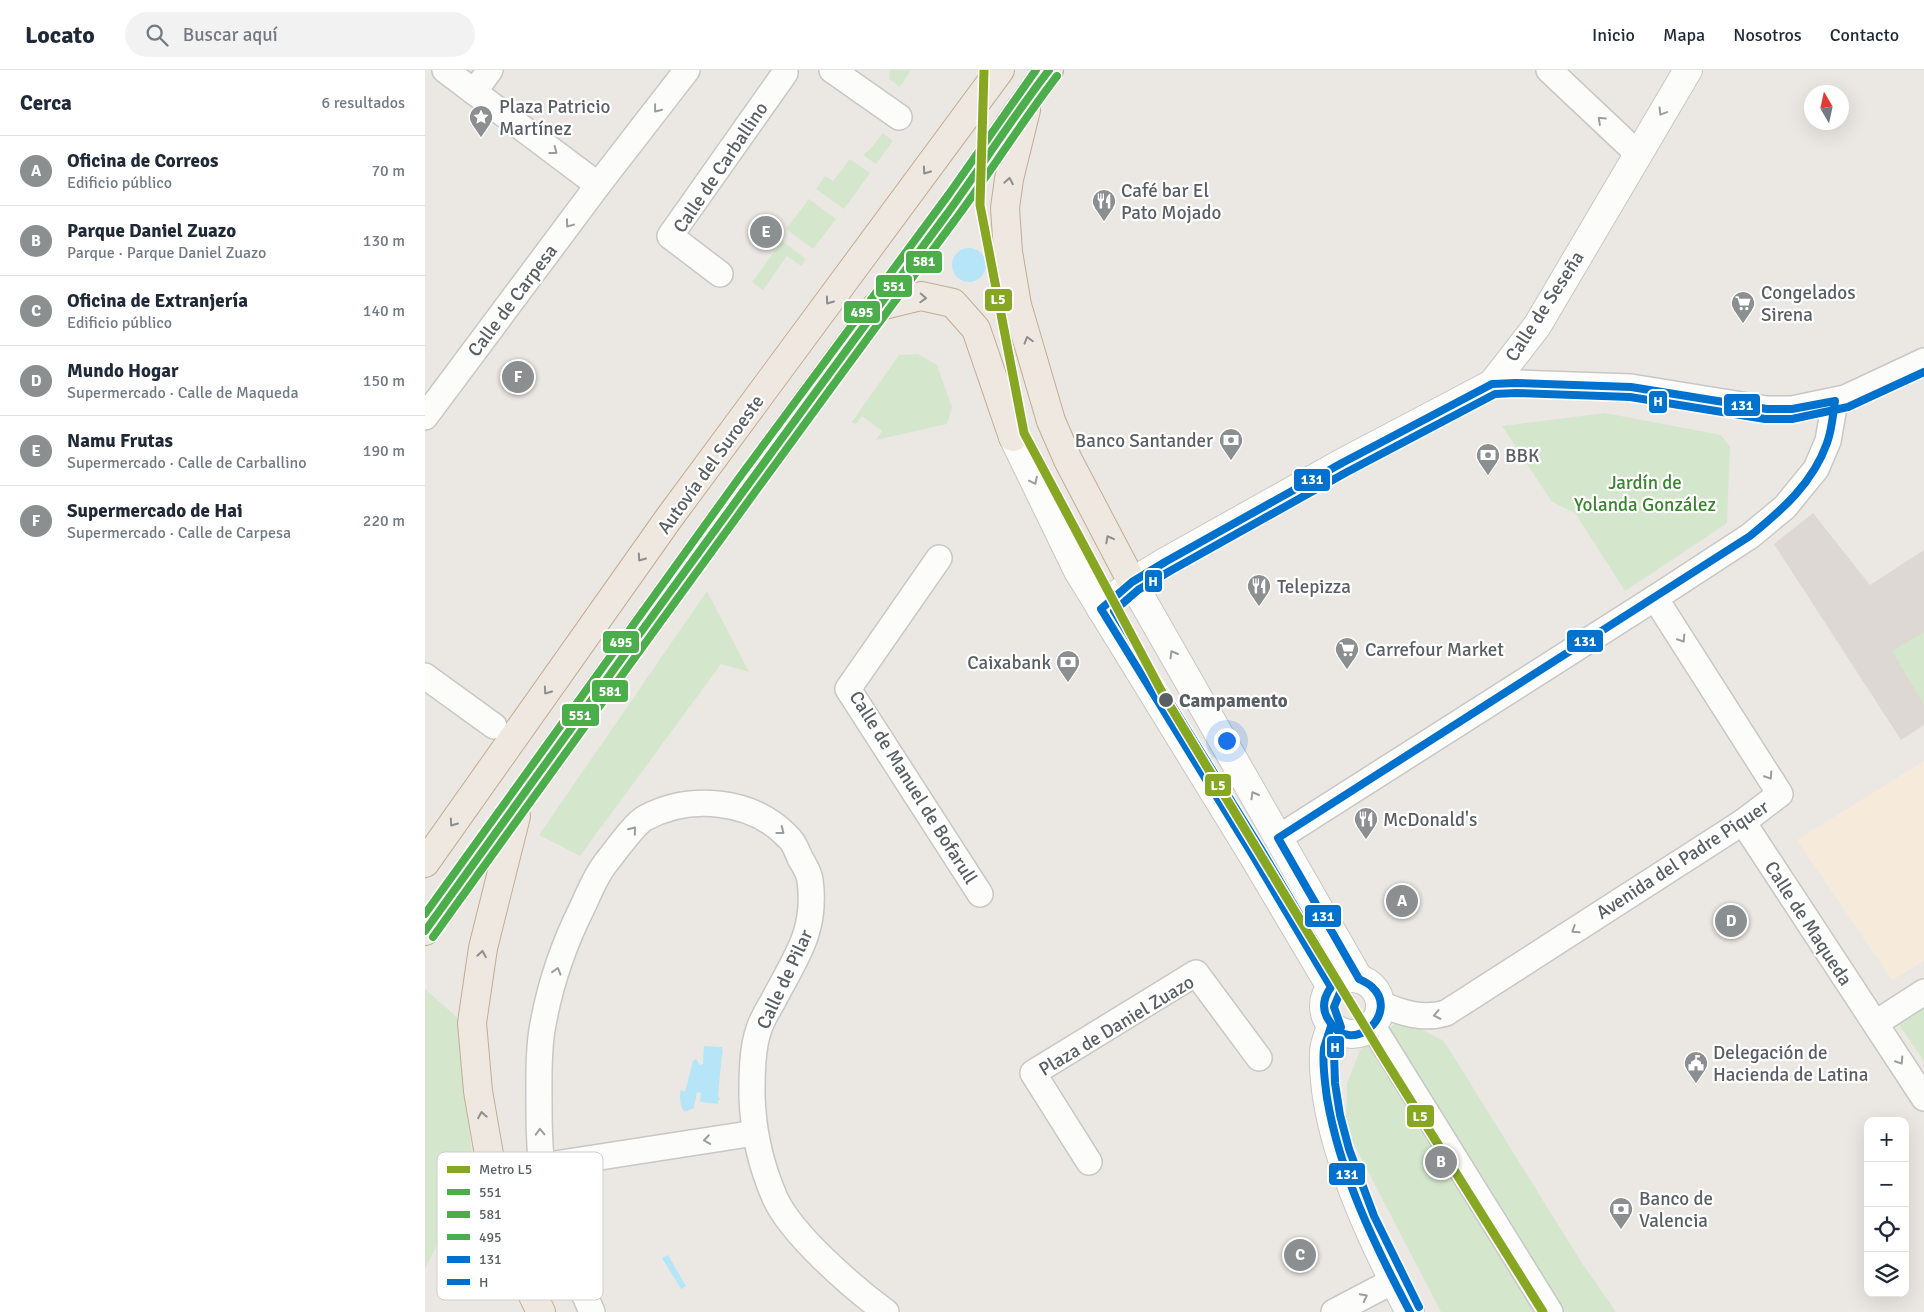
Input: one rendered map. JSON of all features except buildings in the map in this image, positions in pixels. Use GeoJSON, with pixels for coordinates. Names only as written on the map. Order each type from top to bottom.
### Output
{"type":"FeatureCollection","features":[{"type":"Feature","properties":{"kind":"highway","name":"Autovía del Suroeste"},"geometry":{"type":"LineString","coordinates":[[425,863],[669,518],[1000,70]]}},
{"type":"Feature","properties":{"kind":"highway"},"geometry":{"type":"LineString","coordinates":[[425,931],[876,307],[955,203],[1029,94],[1049,70]]}},
{"type":"Feature","properties":{"kind":"highway"},"geometry":{"type":"LineString","coordinates":[[1029,94],[1009,179],[1005,208],[1008,252],[1017,306],[1051,421],[1094,511],[1132,582]]}},
{"type":"Feature","properties":{"kind":"highway"},"geometry":{"type":"LineString","coordinates":[[876,307],[921,296],[953,304],[976,329],[1013,437]]}},
{"type":"Feature","properties":{"kind":"highway"},"geometry":{"type":"LineString","coordinates":[[995,384],[1037,373]]}},
{"type":"Feature","properties":{"kind":"highway"},"geometry":{"type":"LineString","coordinates":[[489,1152],[478,1091],[472,1023],[483,948],[520,800]]}},
{"type":"Feature","properties":{"kind":"highway"},"geometry":{"type":"LineString","coordinates":[[535,1300],[541,1312]]}},
{"type":"Feature","properties":{"kind":"street"},"geometry":{"type":"LineString","coordinates":[[445,70],[598,184],[687,70]]}},
{"type":"Feature","properties":{"kind":"street"},"geometry":{"type":"LineString","coordinates":[[474,92],[490,70]]}},
{"type":"Feature","properties":{"kind":"street"},"geometry":{"type":"LineString","coordinates":[[832,70],[899,117]]}},
{"type":"Feature","properties":{"kind":"street"},"geometry":{"type":"LineString","coordinates":[[1549,70],[1637,153]]}},
{"type":"Feature","properties":{"kind":"street","name":"Calle de Seseña"},"geometry":{"type":"LineString","coordinates":[[1101,609],[1132,582],[1342,462],[1492,384],[1537,326],[1637,153],[1688,70]]}},
{"type":"Feature","properties":{"kind":"street","name":"Calle de Carballino"},"geometry":{"type":"LineString","coordinates":[[720,274],[670,236],[785,72]]}},
{"type":"Feature","properties":{"kind":"street","name":"Calle de Carpesa"},"geometry":{"type":"LineString","coordinates":[[425,417],[598,184]]}},
{"type":"Feature","properties":{"kind":"street"},"geometry":{"type":"LineString","coordinates":[[1492,384],[1526,383],[1631,387],[1767,409],[1792,409],[1835,401],[1924,361]]}},
{"type":"Feature","properties":{"kind":"street"},"geometry":{"type":"LineString","coordinates":[[1278,838],[1750,536],[1785,507],[1816,469],[1828,442],[1835,401]]}},
{"type":"Feature","properties":{"kind":"street"},"geometry":{"type":"LineString","coordinates":[[1013,437],[1078,571],[1252,854],[1331,987]]}},
{"type":"Feature","properties":{"kind":"street","name":"Calle de Manuel de Bofarull"},"geometry":{"type":"LineString","coordinates":[[939,558],[848,689],[980,894]]}},
{"type":"Feature","properties":{"kind":"street"},"geometry":{"type":"LineString","coordinates":[[1132,582],[1359,979],[1374,988],[1376,1015],[1550,1312]]}},
{"type":"Feature","properties":{"kind":"street","name":"Avenida del Padre Piquer"},"geometry":{"type":"LineString","coordinates":[[1376,1015],[1402,1013],[1432,1017],[1446,1013],[1743,822],[1780,794],[1655,598]]}},
{"type":"Feature","properties":{"kind":"street"},"geometry":{"type":"LineString","coordinates":[[425,676],[494,726]]}},
{"type":"Feature","properties":{"kind":"street","name":"Calle de Pilar"},"geometry":{"type":"LineString","coordinates":[[541,1152],[539,1082],[541,1032],[567,939],[599,871],[642,819],[669,809],[688,804],[712,803],[759,814],[790,838],[810,876],[812,909],[807,936],[759,1028],[752,1071],[755,1133],[775,1200],[794,1226],[871,1308]]}},
{"type":"Feature","properties":{"kind":"street","name":"Calle de Maqueda"},"geometry":{"type":"LineString","coordinates":[[1743,822],[1924,1098]]}},
{"type":"Feature","properties":{"kind":"street","name":"Plaza de Daniel Zuazo"},"geometry":{"type":"LineString","coordinates":[[1089,1162],[1033,1073],[1196,973],[1259,1058]]}},
{"type":"Feature","properties":{"kind":"street"},"geometry":{"type":"LineString","coordinates":[[1359,979],[1344,979],[1331,987],[1324,1000],[1324,1014],[1331,1026],[1347,1034],[1364,1033],[1376,1015]]}},
{"type":"Feature","properties":{"kind":"street"},"geometry":{"type":"LineString","coordinates":[[1876,1023],[1924,992]]}},
{"type":"Feature","properties":{"kind":"street"},"geometry":{"type":"LineString","coordinates":[[1331,1026],[1324,1050],[1326,1090],[1336,1139],[1357,1201],[1393,1281],[1410,1312]]}},
{"type":"Feature","properties":{"kind":"street"},"geometry":{"type":"LineString","coordinates":[[603,1157],[755,1133]]}},
{"type":"Feature","properties":{"kind":"street"},"geometry":{"type":"LineString","coordinates":[[1334,1312],[1393,1281]]}},
{"type":"Feature","properties":{"kind":"street","name":"Calle de Pilar"},"geometry":{"type":"LineString","coordinates":[[587,1300],[592,1312]]}},
{"type":"Feature","properties":{"kind":"shaded area"},"geometry":{"type":"Polygon","coordinates":[[[1813,513],[1870,585],[1924,550],[1924,725],[1901,740],[1774,544],[1813,513]]]}},
{"type":"Feature","properties":{"kind":"shaded area"},"geometry":{"type":"Polygon","coordinates":[[[1924,761],[1924,961],[1892,980],[1797,840],[1924,761]]]}},
{"type":"Feature","properties":{"kind":"green space"},"geometry":{"type":"Polygon","coordinates":[[[890,70],[911,70],[900,87],[889,79],[890,70]]]}},
{"type":"Feature","properties":{"kind":"green space"},"geometry":{"type":"Polygon","coordinates":[[[883,133],[893,141],[876,164],[863,155],[883,133]]]}},
{"type":"Feature","properties":{"kind":"green space"},"geometry":{"type":"Polygon","coordinates":[[[850,159],[870,173],[844,209],[816,189],[825,176],[833,181],[850,159]]]}},
{"type":"Feature","properties":{"kind":"green space"},"geometry":{"type":"Polygon","coordinates":[[[809,199],[836,219],[813,249],[786,229],[809,199]]]}},
{"type":"Feature","properties":{"kind":"green space"},"geometry":{"type":"Polygon","coordinates":[[[782,241],[806,259],[801,266],[787,256],[763,290],[752,282],[782,241]]]}},
{"type":"Feature","properties":{"kind":"green space"},"geometry":{"type":"Polygon","coordinates":[[[918,354],[937,365],[952,407],[947,424],[876,440],[882,431],[862,416],[856,424],[852,422],[899,355],[918,354]]]}},
{"type":"Feature","properties":{"kind":"green space","name":"Jardín de Yolanda González"},"geometry":{"type":"Polygon","coordinates":[[[1605,413],[1721,435],[1730,447],[1727,523],[1625,591],[1575,513],[1552,502],[1502,426],[1605,413]]]}},
{"type":"Feature","properties":{"kind":"green space"},"geometry":{"type":"Polygon","coordinates":[[[707,591],[749,672],[721,664],[580,856],[539,835],[707,591]]]}},
{"type":"Feature","properties":{"kind":"green space"},"geometry":{"type":"Polygon","coordinates":[[[1924,632],[1924,705],[1892,651],[1924,632]]]}},
{"type":"Feature","properties":{"kind":"green space"},"geometry":{"type":"Polygon","coordinates":[[[425,989],[468,1027],[468,1109],[471,1152],[437,1152],[437,1245],[425,1269],[425,989]]]}},
{"type":"Feature","properties":{"kind":"green space"},"geometry":{"type":"Polygon","coordinates":[[[1924,1006],[1924,1061],[1898,1023],[1924,1006]]]}},
{"type":"Feature","properties":{"kind":"green space"},"geometry":{"type":"Polygon","coordinates":[[[1395,1024],[1423,1030],[1444,1041],[1582,1263],[1616,1312],[1441,1312],[1346,1129],[1347,1084],[1360,1050],[1395,1024]]]}},
{"type":"Feature","properties":{"kind":"water"},"geometry":{"type":"Polygon","coordinates":[[[969,248],[976,249],[981,253],[985,258],[985,272],[981,277],[976,281],[969,282],[962,281],[957,277],[953,272],[952,265],[953,258],[957,253],[962,249],[969,248]]]}},
{"type":"Feature","properties":{"kind":"water"},"geometry":{"type":"Polygon","coordinates":[[[704,1046],[722,1047],[723,1055],[718,1095],[720,1100],[718,1100],[718,1104],[700,1102],[701,1093],[697,1092],[694,1108],[685,1112],[680,1102],[681,1090],[685,1092],[693,1061],[696,1059],[700,1065],[703,1064],[704,1046]]]}},
{"type":"Feature","properties":{"kind":"water"},"geometry":{"type":"Polygon","coordinates":[[[668,1255],[686,1286],[681,1289],[662,1258],[668,1255]]]}},
{"type":"Feature","properties":{"kind":"metro line","name":"L5"},"geometry":{"type":"LineString","coordinates":[[984,70],[980,205],[1024,433],[1164,696],[1384,1058],[1543,1312]]}},
{"type":"Feature","properties":{"kind":"transit line","name":"495"},"geometry":{"type":"LineString","coordinates":[[425,914],[739,478],[949,194],[1036,70]]}},
{"type":"Feature","properties":{"kind":"transit line","name":"551"},"geometry":{"type":"LineString","coordinates":[[425,931],[683,573],[944,218],[1049,70]]}},
{"type":"Feature","properties":{"kind":"transit line","name":"581"},"geometry":{"type":"LineString","coordinates":[[433,937],[756,490],[965,206],[1057,76]]}},
{"type":"Feature","properties":{"kind":"transit line","name":"H"},"geometry":{"type":"LineString","coordinates":[[1419,1307],[1374,1216],[1349,1149],[1340,1115],[1335,1083],[1334,1052],[1341,1027],[1334,1007],[1341,990],[1340,983],[1261,849],[1114,611],[1138,590],[1170,571],[1347,472],[1495,394],[1630,397],[1765,419],[1792,419],[1848,407],[1924,372]]}},
{"type":"Feature","properties":{"kind":"transit line","name":"131"},"geometry":{"type":"LineString","coordinates":[[1516,383],[1631,387],[1767,409],[1792,409],[1835,401],[1829,438],[1814,471],[1785,506],[1750,536],[1278,838],[1359,979],[1372,987],[1379,998],[1381,1009],[1377,1019],[1360,1034],[1349,1035],[1338,1030],[1328,1019],[1324,1003],[1331,987],[1252,854],[1101,609],[1132,582],[1165,562],[1342,463],[1492,384],[1516,383]]}},
{"type":"Feature","properties":{"kind":"transit line","name":"131"},"geometry":{"type":"LineString","coordinates":[[1331,1026],[1324,1048],[1323,1060],[1327,1098],[1340,1154],[1371,1234],[1410,1312]]}},
{"type":"Feature","properties":{"kind":"place","name":"Plaza Patricio Martínez"},"geometry":{"type":"Point","coordinates":[481,138]}},
{"type":"Feature","properties":{"kind":"place","name":"Café bar El Pato Mojado"},"geometry":{"type":"Point","coordinates":[1104,222]}},
{"type":"Feature","properties":{"kind":"place","name":"Namu Frutas"},"geometry":{"type":"Point","coordinates":[766,232]}},
{"type":"Feature","properties":{"kind":"place","name":"Congelados Sirena"},"geometry":{"type":"Point","coordinates":[1743,324]}},
{"type":"Feature","properties":{"kind":"place","name":"Supermercado de Hai"},"geometry":{"type":"Point","coordinates":[518,377]}},
{"type":"Feature","properties":{"kind":"place","name":"Banco Santander"},"geometry":{"type":"Point","coordinates":[1231,461]}},
{"type":"Feature","properties":{"kind":"place","name":"BBK"},"geometry":{"type":"Point","coordinates":[1488,476]}},
{"type":"Feature","properties":{"kind":"place","name":"Telepizza"},"geometry":{"type":"Point","coordinates":[1259,607]}},
{"type":"Feature","properties":{"kind":"place","name":"Carrefour Market"},"geometry":{"type":"Point","coordinates":[1347,670]}},
{"type":"Feature","properties":{"kind":"place","name":"Caixabank"},"geometry":{"type":"Point","coordinates":[1068,683]}},
{"type":"Feature","properties":{"kind":"place","name":"Campamento"},"geometry":{"type":"Point","coordinates":[1166,700]}},
{"type":"Feature","properties":{"kind":"place","name":"McDonald's"},"geometry":{"type":"Point","coordinates":[1366,840]}},
{"type":"Feature","properties":{"kind":"place","name":"Oficina de Correos"},"geometry":{"type":"Point","coordinates":[1402,901]}},
{"type":"Feature","properties":{"kind":"place","name":"Mundo Hogar"},"geometry":{"type":"Point","coordinates":[1731,921]}},
{"type":"Feature","properties":{"kind":"place","name":"Delegación de Hacienda de Latina"},"geometry":{"type":"Point","coordinates":[1696,1084]}},
{"type":"Feature","properties":{"kind":"place","name":"Parque Daniel Zuazo"},"geometry":{"type":"Point","coordinates":[1441,1162]}},
{"type":"Feature","properties":{"kind":"place","name":"Banco de Valencia"},"geometry":{"type":"Point","coordinates":[1621,1230]}},
{"type":"Feature","properties":{"kind":"place","name":"Oficina de Extranjería"},"geometry":{"type":"Point","coordinates":[1300,1255]}}]}
